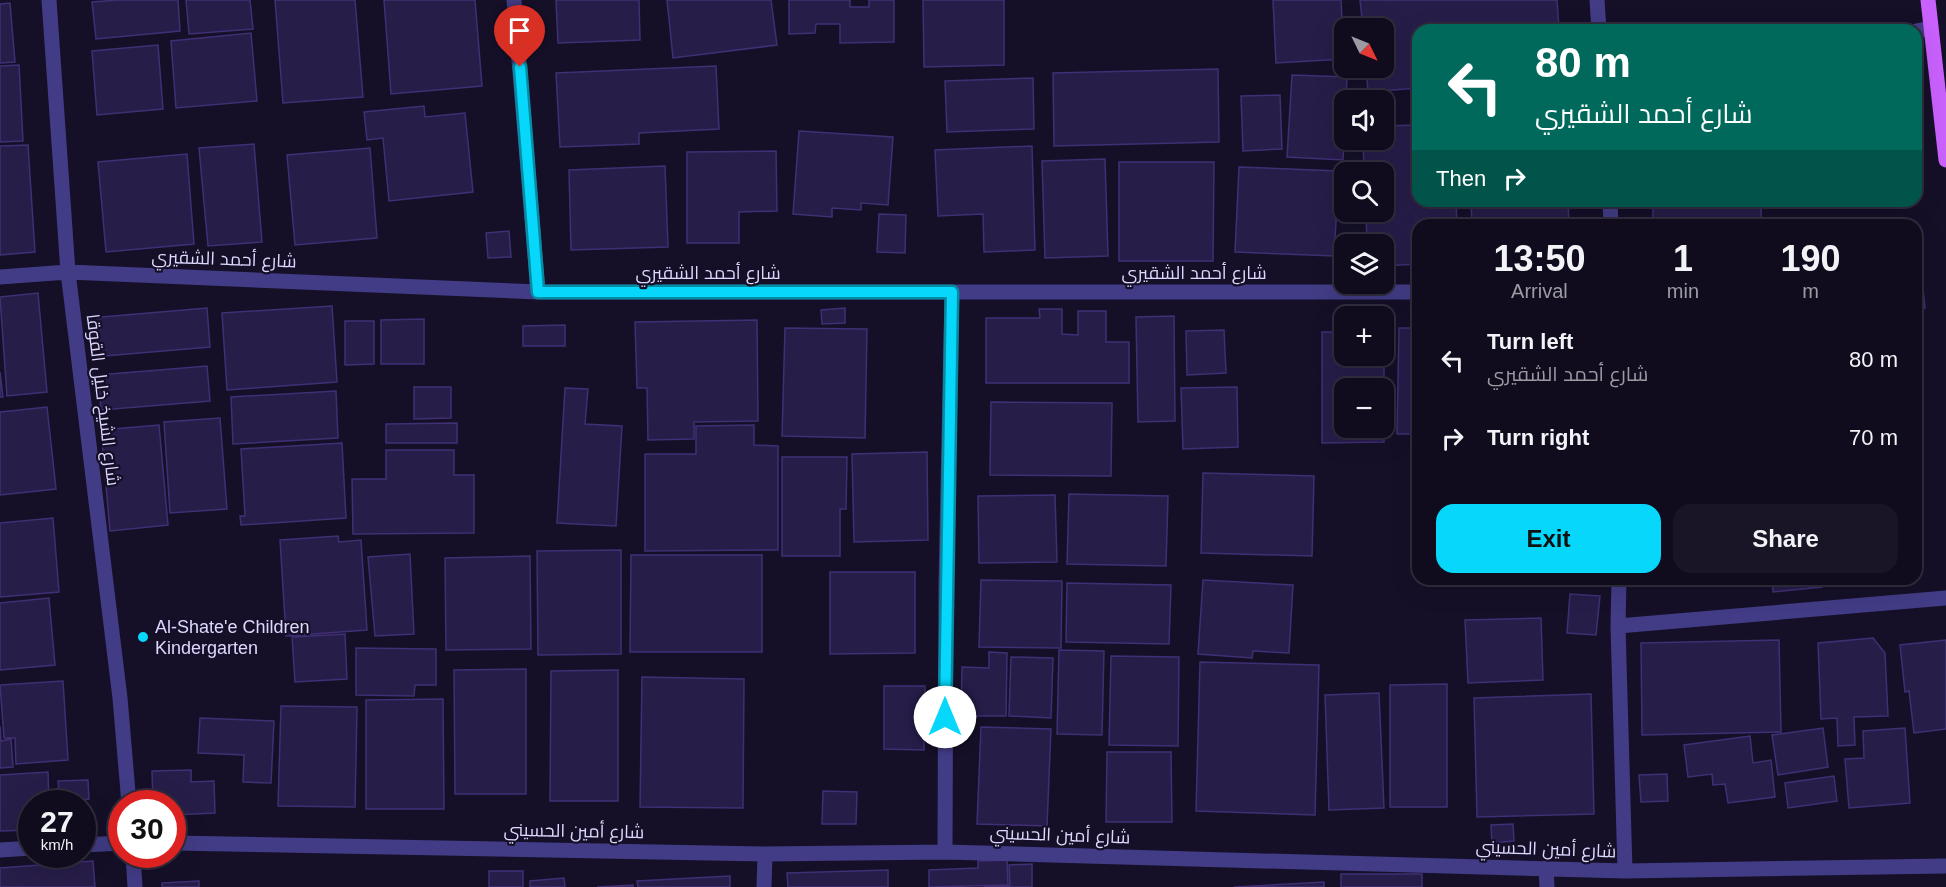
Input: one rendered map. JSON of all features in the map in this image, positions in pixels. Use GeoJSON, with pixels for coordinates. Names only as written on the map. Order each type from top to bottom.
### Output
{"type":"FeatureCollection","features":[{"type":"Feature","properties":{"kind":"main road"},"geometry":{"type":"LineString","coordinates":[[1928,0],[1923,29],[1946,160]]}},
{"type":"Feature","properties":{"kind":"street","name":"شارع الشيخ خليل القوقا"},"geometry":{"type":"LineString","coordinates":[[49,0],[68,272],[120,698],[128,790]]}},
{"type":"Feature","properties":{"kind":"street"},"geometry":{"type":"LineString","coordinates":[[514,0],[538,292]]}},
{"type":"Feature","properties":{"kind":"street"},"geometry":{"type":"LineString","coordinates":[[1597,0],[1599,24]]}},
{"type":"Feature","properties":{"kind":"street","name":"شارع أحمد الشقيري"},"geometry":{"type":"LineString","coordinates":[[0,277],[68,272],[538,292],[1412,292]]}},
{"type":"Feature","properties":{"kind":"street"},"geometry":{"type":"LineString","coordinates":[[945,852],[946,583],[952,292]]}},
{"type":"Feature","properties":{"kind":"street"},"geometry":{"type":"LineString","coordinates":[[1619,585],[1618,626],[1626,871]]}},
{"type":"Feature","properties":{"kind":"street"},"geometry":{"type":"LineString","coordinates":[[1618,626],[1946,598]]}},
{"type":"Feature","properties":{"kind":"street","name":"شارع أمين الحسيني"},"geometry":{"type":"LineString","coordinates":[[186,843],[765,854],[945,852],[1626,871],[1946,866]]}},
{"type":"Feature","properties":{"kind":"street"},"geometry":{"type":"LineString","coordinates":[[0,850],[18,849]]}},
{"type":"Feature","properties":{"kind":"street"},"geometry":{"type":"LineString","coordinates":[[764,887],[765,854]]}},
{"type":"Feature","properties":{"kind":"street"},"geometry":{"type":"LineString","coordinates":[[134,868],[135,887]]}},
{"type":"Feature","properties":{"kind":"street"},"geometry":{"type":"LineString","coordinates":[[1546,868],[1547,887]]}},
{"type":"Feature","properties":{"kind":"building"},"geometry":{"type":"Polygon","coordinates":[[[178,0],[180,31],[96,39],[92,2],[178,0]]]}},
{"type":"Feature","properties":{"kind":"building"},"geometry":{"type":"Polygon","coordinates":[[[186,0],[250,0],[253,29],[189,34],[186,0]]]}},
{"type":"Feature","properties":{"kind":"building"},"geometry":{"type":"Polygon","coordinates":[[[275,0],[355,0],[363,97],[283,103],[275,0]]]}},
{"type":"Feature","properties":{"kind":"building"},"geometry":{"type":"Polygon","coordinates":[[[384,0],[475,0],[482,86],[391,94],[384,0]]]}},
{"type":"Feature","properties":{"kind":"building"},"geometry":{"type":"Polygon","coordinates":[[[556,0],[639,0],[640,40],[558,43],[556,0]]]}},
{"type":"Feature","properties":{"kind":"building"},"geometry":{"type":"Polygon","coordinates":[[[667,0],[771,0],[777,45],[673,58],[667,0]]]}},
{"type":"Feature","properties":{"kind":"building"},"geometry":{"type":"Polygon","coordinates":[[[789,0],[850,0],[850,7],[869,7],[869,0],[894,0],[894,42],[840,43],[840,24],[816,24],[815,33],[789,34],[789,0]]]}},
{"type":"Feature","properties":{"kind":"building"},"geometry":{"type":"Polygon","coordinates":[[[923,0],[1004,0],[1004,65],[924,67],[923,0]]]}},
{"type":"Feature","properties":{"kind":"building"},"geometry":{"type":"Polygon","coordinates":[[[1273,0],[1341,0],[1342,18],[1334,18],[1334,60],[1276,63],[1273,0]]]}},
{"type":"Feature","properties":{"kind":"building"},"geometry":{"type":"Polygon","coordinates":[[[1360,0],[1557,0],[1559,24],[1412,24],[1412,88],[1368,90],[1367,78],[1394,78],[1394,18],[1362,18],[1360,0]]]}},
{"type":"Feature","properties":{"kind":"building"},"geometry":{"type":"Polygon","coordinates":[[[10,3],[15,62],[0,63],[0,4],[10,3]]]}},
{"type":"Feature","properties":{"kind":"building"},"geometry":{"type":"Polygon","coordinates":[[[251,33],[257,101],[176,108],[171,41],[251,33]]]}},
{"type":"Feature","properties":{"kind":"building"},"geometry":{"type":"Polygon","coordinates":[[[158,45],[163,109],[97,115],[92,51],[158,45]]]}},
{"type":"Feature","properties":{"kind":"building"},"geometry":{"type":"Polygon","coordinates":[[[19,65],[23,141],[0,142],[0,66],[19,65]]]}},
{"type":"Feature","properties":{"kind":"building"},"geometry":{"type":"Polygon","coordinates":[[[716,66],[719,129],[639,133],[639,144],[560,147],[556,73],[716,66]]]}},
{"type":"Feature","properties":{"kind":"building"},"geometry":{"type":"Polygon","coordinates":[[[1218,69],[1219,142],[1054,146],[1053,73],[1218,69]]]}},
{"type":"Feature","properties":{"kind":"building"},"geometry":{"type":"Polygon","coordinates":[[[1292,75],[1347,78],[1346,90],[1334,90],[1334,150],[1343,150],[1343,160],[1287,157],[1292,75]]]}},
{"type":"Feature","properties":{"kind":"building"},"geometry":{"type":"Polygon","coordinates":[[[1033,78],[1034,129],[947,132],[945,81],[1033,78]]]}},
{"type":"Feature","properties":{"kind":"building"},"geometry":{"type":"Polygon","coordinates":[[[1280,95],[1282,149],[1243,151],[1241,96],[1280,95]]]}},
{"type":"Feature","properties":{"kind":"building"},"geometry":{"type":"Polygon","coordinates":[[[424,106],[425,117],[465,113],[473,192],[389,201],[383,138],[367,140],[364,112],[424,106]]]}},
{"type":"Feature","properties":{"kind":"building"},"geometry":{"type":"Polygon","coordinates":[[[1412,125],[1412,207],[1456,207],[1457,219],[1412,219],[1412,264],[1394,265],[1394,234],[1367,234],[1366,222],[1394,222],[1394,162],[1364,162],[1363,150],[1394,150],[1394,126],[1412,125]]]}},
{"type":"Feature","properties":{"kind":"building"},"geometry":{"type":"Polygon","coordinates":[[[799,131],[893,137],[888,205],[861,203],[861,210],[832,208],[832,217],[793,214],[799,131]]]}},
{"type":"Feature","properties":{"kind":"building"},"geometry":{"type":"Polygon","coordinates":[[[254,144],[262,242],[208,246],[199,148],[254,144]]]}},
{"type":"Feature","properties":{"kind":"building"},"geometry":{"type":"Polygon","coordinates":[[[28,145],[35,252],[0,255],[0,146],[28,145]]]}},
{"type":"Feature","properties":{"kind":"building"},"geometry":{"type":"Polygon","coordinates":[[[1032,146],[1035,250],[984,252],[983,214],[938,216],[935,150],[1032,146]]]}},
{"type":"Feature","properties":{"kind":"building"},"geometry":{"type":"Polygon","coordinates":[[[370,148],[377,238],[295,245],[287,155],[370,148]]]}},
{"type":"Feature","properties":{"kind":"building"},"geometry":{"type":"Polygon","coordinates":[[[776,151],[777,211],[739,212],[739,243],[687,243],[687,152],[776,151]]]}},
{"type":"Feature","properties":{"kind":"building"},"geometry":{"type":"Polygon","coordinates":[[[187,154],[194,244],[106,252],[98,162],[187,154]]]}},
{"type":"Feature","properties":{"kind":"building"},"geometry":{"type":"Polygon","coordinates":[[[1105,159],[1108,256],[1045,258],[1042,161],[1105,159]]]}},
{"type":"Feature","properties":{"kind":"building"},"geometry":{"type":"Polygon","coordinates":[[[1119,162],[1214,162],[1213,261],[1119,261],[1119,162]]]}},
{"type":"Feature","properties":{"kind":"building"},"geometry":{"type":"Polygon","coordinates":[[[665,166],[668,247],[571,250],[569,170],[665,166]]]}},
{"type":"Feature","properties":{"kind":"building"},"geometry":{"type":"Polygon","coordinates":[[[1239,167],[1334,171],[1334,222],[1336,222],[1334,256],[1235,252],[1239,167]]]}},
{"type":"Feature","properties":{"kind":"building"},"geometry":{"type":"Polygon","coordinates":[[[1471,207],[1568,207],[1569,219],[1472,219],[1471,207]]]}},
{"type":"Feature","properties":{"kind":"building"},"geometry":{"type":"Polygon","coordinates":[[[1653,207],[1761,207],[1761,219],[1653,219],[1653,207]]]}},
{"type":"Feature","properties":{"kind":"building"},"geometry":{"type":"Polygon","coordinates":[[[879,214],[906,215],[905,253],[877,252],[879,214]]]}},
{"type":"Feature","properties":{"kind":"building"},"geometry":{"type":"Polygon","coordinates":[[[509,231],[511,257],[488,258],[486,233],[509,231]]]}},
{"type":"Feature","properties":{"kind":"building"},"geometry":{"type":"Polygon","coordinates":[[[1922,277],[1925,308],[1922,308],[1922,277]]]}},
{"type":"Feature","properties":{"kind":"building"},"geometry":{"type":"Polygon","coordinates":[[[38,293],[47,392],[7,396],[0,297],[38,293]]]}},
{"type":"Feature","properties":{"kind":"building"},"geometry":{"type":"Polygon","coordinates":[[[332,306],[337,382],[227,390],[222,313],[332,306]]]}},
{"type":"Feature","properties":{"kind":"building"},"geometry":{"type":"Polygon","coordinates":[[[207,308],[210,347],[93,357],[90,318],[207,308]]]}},
{"type":"Feature","properties":{"kind":"building"},"geometry":{"type":"Polygon","coordinates":[[[845,308],[845,323],[822,324],[821,310],[845,308]]]}},
{"type":"Feature","properties":{"kind":"building"},"geometry":{"type":"Polygon","coordinates":[[[1039,309],[1062,309],[1062,334],[1078,335],[1078,311],[1106,311],[1106,342],[1129,342],[1129,383],[986,383],[986,318],[1040,318],[1039,309]]]}},
{"type":"Feature","properties":{"kind":"building"},"geometry":{"type":"Polygon","coordinates":[[[1174,316],[1175,421],[1138,422],[1136,317],[1174,316]]]}},
{"type":"Feature","properties":{"kind":"building"},"geometry":{"type":"Polygon","coordinates":[[[424,319],[424,364],[381,364],[381,320],[424,319]]]}},
{"type":"Feature","properties":{"kind":"building"},"geometry":{"type":"Polygon","coordinates":[[[757,320],[758,421],[694,422],[694,439],[648,440],[647,388],[637,388],[635,322],[757,320]]]}},
{"type":"Feature","properties":{"kind":"building"},"geometry":{"type":"Polygon","coordinates":[[[345,321],[374,321],[374,364],[345,365],[345,321]]]}},
{"type":"Feature","properties":{"kind":"building"},"geometry":{"type":"Polygon","coordinates":[[[565,325],[565,346],[523,346],[523,326],[565,325]]]}},
{"type":"Feature","properties":{"kind":"building"},"geometry":{"type":"Polygon","coordinates":[[[785,328],[867,329],[865,438],[782,436],[785,328]]]}},
{"type":"Feature","properties":{"kind":"building"},"geometry":{"type":"Polygon","coordinates":[[[1399,328],[1412,328],[1412,434],[1397,434],[1399,328]]]}},
{"type":"Feature","properties":{"kind":"building"},"geometry":{"type":"Polygon","coordinates":[[[1224,330],[1226,373],[1187,375],[1186,331],[1224,330]]]}},
{"type":"Feature","properties":{"kind":"building"},"geometry":{"type":"Polygon","coordinates":[[[1322,332],[1334,332],[1334,366],[1384,366],[1384,378],[1334,378],[1334,438],[1384,438],[1384,442],[1322,443],[1322,332]]]}},
{"type":"Feature","properties":{"kind":"building"},"geometry":{"type":"Polygon","coordinates":[[[207,366],[210,401],[101,410],[98,375],[207,366]]]}},
{"type":"Feature","properties":{"kind":"building"},"geometry":{"type":"Polygon","coordinates":[[[0,372],[3,397],[0,397],[0,372]]]}},
{"type":"Feature","properties":{"kind":"building"},"geometry":{"type":"Polygon","coordinates":[[[414,387],[451,387],[451,418],[414,419],[414,387]]]}},
{"type":"Feature","properties":{"kind":"building"},"geometry":{"type":"Polygon","coordinates":[[[1237,387],[1238,447],[1183,449],[1181,388],[1237,387]]]}},
{"type":"Feature","properties":{"kind":"building"},"geometry":{"type":"Polygon","coordinates":[[[565,388],[588,389],[585,424],[622,426],[616,526],[557,523],[565,388]]]}},
{"type":"Feature","properties":{"kind":"building"},"geometry":{"type":"Polygon","coordinates":[[[336,391],[338,438],[233,444],[231,397],[336,391]]]}},
{"type":"Feature","properties":{"kind":"building"},"geometry":{"type":"Polygon","coordinates":[[[991,402],[1112,403],[1111,476],[990,475],[991,402]]]}},
{"type":"Feature","properties":{"kind":"building"},"geometry":{"type":"Polygon","coordinates":[[[47,407],[56,489],[0,495],[0,412],[47,407]]]}},
{"type":"Feature","properties":{"kind":"building"},"geometry":{"type":"Polygon","coordinates":[[[220,418],[227,509],[170,513],[164,422],[220,418]]]}},
{"type":"Feature","properties":{"kind":"building"},"geometry":{"type":"Polygon","coordinates":[[[457,423],[457,443],[386,443],[386,424],[457,423]]]}},
{"type":"Feature","properties":{"kind":"building"},"geometry":{"type":"Polygon","coordinates":[[[159,425],[168,525],[110,531],[101,430],[159,425]]]}},
{"type":"Feature","properties":{"kind":"building"},"geometry":{"type":"Polygon","coordinates":[[[754,425],[754,445],[778,446],[778,550],[645,551],[645,454],[696,454],[696,426],[754,425]]]}},
{"type":"Feature","properties":{"kind":"building"},"geometry":{"type":"Polygon","coordinates":[[[342,443],[346,518],[241,525],[240,516],[245,516],[241,449],[342,443]]]}},
{"type":"Feature","properties":{"kind":"building"},"geometry":{"type":"Polygon","coordinates":[[[386,450],[454,450],[454,475],[474,475],[474,533],[353,534],[352,479],[386,479],[386,450]]]}},
{"type":"Feature","properties":{"kind":"building"},"geometry":{"type":"Polygon","coordinates":[[[927,452],[928,540],[854,542],[852,454],[927,452]]]}},
{"type":"Feature","properties":{"kind":"building"},"geometry":{"type":"Polygon","coordinates":[[[782,457],[847,457],[846,509],[840,509],[840,556],[782,556],[782,457]]]}},
{"type":"Feature","properties":{"kind":"building"},"geometry":{"type":"Polygon","coordinates":[[[1203,473],[1314,476],[1312,556],[1201,553],[1203,473]]]}},
{"type":"Feature","properties":{"kind":"building"},"geometry":{"type":"Polygon","coordinates":[[[1069,494],[1168,496],[1166,566],[1067,564],[1069,494]]]}},
{"type":"Feature","properties":{"kind":"building"},"geometry":{"type":"Polygon","coordinates":[[[1055,495],[1057,562],[979,563],[978,496],[1055,495]]]}},
{"type":"Feature","properties":{"kind":"building"},"geometry":{"type":"Polygon","coordinates":[[[53,518],[59,592],[0,597],[0,523],[53,518]]]}},
{"type":"Feature","properties":{"kind":"building"},"geometry":{"type":"Polygon","coordinates":[[[338,536],[339,542],[361,540],[367,630],[286,636],[280,540],[338,536]]]}},
{"type":"Feature","properties":{"kind":"building"},"geometry":{"type":"Polygon","coordinates":[[[621,550],[621,654],[538,655],[537,551],[621,550]]]}},
{"type":"Feature","properties":{"kind":"building"},"geometry":{"type":"Polygon","coordinates":[[[410,554],[414,634],[375,636],[368,557],[410,554]]]}},
{"type":"Feature","properties":{"kind":"building"},"geometry":{"type":"Polygon","coordinates":[[[631,555],[762,555],[762,652],[630,652],[631,555]]]}},
{"type":"Feature","properties":{"kind":"building"},"geometry":{"type":"Polygon","coordinates":[[[530,556],[531,649],[446,650],[445,558],[530,556]]]}},
{"type":"Feature","properties":{"kind":"building"},"geometry":{"type":"Polygon","coordinates":[[[830,572],[915,572],[915,653],[830,654],[830,572]]]}},
{"type":"Feature","properties":{"kind":"building"},"geometry":{"type":"Polygon","coordinates":[[[981,580],[1062,581],[1061,648],[979,647],[981,580]]]}},
{"type":"Feature","properties":{"kind":"building"},"geometry":{"type":"Polygon","coordinates":[[[1203,580],[1293,585],[1289,653],[1253,651],[1252,658],[1198,654],[1203,580]]]}},
{"type":"Feature","properties":{"kind":"building"},"geometry":{"type":"Polygon","coordinates":[[[1067,583],[1171,585],[1169,644],[1066,642],[1067,583]]]}},
{"type":"Feature","properties":{"kind":"building"},"geometry":{"type":"Polygon","coordinates":[[[1772,585],[1822,585],[1822,587],[1773,592],[1772,585]]]}},
{"type":"Feature","properties":{"kind":"building"},"geometry":{"type":"Polygon","coordinates":[[[1570,594],[1600,596],[1596,635],[1567,633],[1570,594]]]}},
{"type":"Feature","properties":{"kind":"building"},"geometry":{"type":"Polygon","coordinates":[[[49,598],[55,665],[0,670],[0,603],[49,598]]]}},
{"type":"Feature","properties":{"kind":"building"},"geometry":{"type":"Polygon","coordinates":[[[1541,618],[1543,680],[1468,683],[1465,620],[1541,618]]]}},
{"type":"Feature","properties":{"kind":"building"},"geometry":{"type":"Polygon","coordinates":[[[345,634],[347,679],[295,682],[292,637],[345,634]]]}},
{"type":"Feature","properties":{"kind":"building"},"geometry":{"type":"Polygon","coordinates":[[[1873,638],[1885,653],[1888,716],[1854,717],[1855,745],[1838,746],[1837,718],[1821,719],[1818,643],[1873,638]]]}},
{"type":"Feature","properties":{"kind":"building"},"geometry":{"type":"Polygon","coordinates":[[[1779,640],[1781,732],[1642,735],[1641,643],[1779,640]]]}},
{"type":"Feature","properties":{"kind":"building"},"geometry":{"type":"Polygon","coordinates":[[[1946,640],[1946,729],[1914,733],[1909,691],[1905,692],[1900,645],[1946,640]]]}},
{"type":"Feature","properties":{"kind":"building"},"geometry":{"type":"Polygon","coordinates":[[[356,648],[436,649],[436,685],[415,685],[414,696],[356,695],[356,648]]]}},
{"type":"Feature","properties":{"kind":"building"},"geometry":{"type":"Polygon","coordinates":[[[1059,650],[1104,651],[1102,735],[1057,734],[1059,650]]]}},
{"type":"Feature","properties":{"kind":"building"},"geometry":{"type":"Polygon","coordinates":[[[989,652],[1007,653],[1006,716],[961,716],[962,667],[989,668],[989,652]]]}},
{"type":"Feature","properties":{"kind":"building"},"geometry":{"type":"Polygon","coordinates":[[[1111,656],[1179,657],[1178,746],[1109,745],[1111,656]]]}},
{"type":"Feature","properties":{"kind":"building"},"geometry":{"type":"Polygon","coordinates":[[[1011,657],[1053,658],[1051,718],[1009,716],[1011,657]]]}},
{"type":"Feature","properties":{"kind":"building"},"geometry":{"type":"Polygon","coordinates":[[[1200,662],[1319,665],[1315,815],[1196,811],[1200,662]]]}},
{"type":"Feature","properties":{"kind":"building"},"geometry":{"type":"Polygon","coordinates":[[[526,669],[526,794],[455,794],[454,670],[526,669]]]}},
{"type":"Feature","properties":{"kind":"building"},"geometry":{"type":"Polygon","coordinates":[[[618,670],[618,801],[550,801],[551,671],[618,670]]]}},
{"type":"Feature","properties":{"kind":"building"},"geometry":{"type":"Polygon","coordinates":[[[642,677],[744,679],[743,808],[640,807],[642,677]]]}},
{"type":"Feature","properties":{"kind":"building"},"geometry":{"type":"Polygon","coordinates":[[[63,681],[68,760],[16,764],[15,738],[4,738],[0,685],[63,681]]]}},
{"type":"Feature","properties":{"kind":"building"},"geometry":{"type":"Polygon","coordinates":[[[1447,684],[1447,807],[1390,807],[1390,685],[1447,684]]]}},
{"type":"Feature","properties":{"kind":"building"},"geometry":{"type":"Polygon","coordinates":[[[884,686],[925,686],[924,750],[884,749],[884,686]]]}},
{"type":"Feature","properties":{"kind":"building"},"geometry":{"type":"Polygon","coordinates":[[[1379,693],[1384,808],[1329,810],[1325,695],[1379,693]]]}},
{"type":"Feature","properties":{"kind":"building"},"geometry":{"type":"Polygon","coordinates":[[[1591,694],[1594,814],[1477,817],[1474,698],[1591,694]]]}},
{"type":"Feature","properties":{"kind":"building"},"geometry":{"type":"Polygon","coordinates":[[[443,699],[444,809],[366,809],[366,700],[443,699]]]}},
{"type":"Feature","properties":{"kind":"building"},"geometry":{"type":"Polygon","coordinates":[[[281,706],[357,707],[355,807],[278,806],[281,706]]]}},
{"type":"Feature","properties":{"kind":"building"},"geometry":{"type":"Polygon","coordinates":[[[200,718],[274,721],[271,783],[243,782],[244,755],[198,753],[200,718]]]}},
{"type":"Feature","properties":{"kind":"building"},"geometry":{"type":"Polygon","coordinates":[[[0,726],[1,741],[11,739],[13,767],[0,768],[0,726]]]}},
{"type":"Feature","properties":{"kind":"building"},"geometry":{"type":"Polygon","coordinates":[[[981,727],[1051,729],[1047,826],[977,824],[981,727]]]}},
{"type":"Feature","properties":{"kind":"building"},"geometry":{"type":"Polygon","coordinates":[[[1823,728],[1828,767],[1778,775],[1772,735],[1823,728]]]}},
{"type":"Feature","properties":{"kind":"building"},"geometry":{"type":"Polygon","coordinates":[[[1905,728],[1910,803],[1849,808],[1845,759],[1864,758],[1863,731],[1905,728]]]}},
{"type":"Feature","properties":{"kind":"building"},"geometry":{"type":"Polygon","coordinates":[[[1750,736],[1753,763],[1771,760],[1775,797],[1728,803],[1725,784],[1713,785],[1712,774],[1688,777],[1684,745],[1750,736]]]}},
{"type":"Feature","properties":{"kind":"building"},"geometry":{"type":"Polygon","coordinates":[[[1107,752],[1171,752],[1172,822],[1106,822],[1107,752]]]}},
{"type":"Feature","properties":{"kind":"building"},"geometry":{"type":"Polygon","coordinates":[[[191,770],[191,782],[214,781],[215,813],[186,814],[186,790],[153,790],[152,771],[191,770]]]}},
{"type":"Feature","properties":{"kind":"building"},"geometry":{"type":"Polygon","coordinates":[[[48,772],[49,790],[18,790],[18,830],[0,831],[0,775],[48,772]]]}},
{"type":"Feature","properties":{"kind":"building"},"geometry":{"type":"Polygon","coordinates":[[[1667,774],[1668,801],[1641,802],[1639,775],[1667,774]]]}},
{"type":"Feature","properties":{"kind":"building"},"geometry":{"type":"Polygon","coordinates":[[[1834,776],[1837,801],[1788,808],[1785,783],[1834,776]]]}},
{"type":"Feature","properties":{"kind":"building"},"geometry":{"type":"Polygon","coordinates":[[[88,780],[89,790],[59,790],[58,781],[88,780]]]}},
{"type":"Feature","properties":{"kind":"building"},"geometry":{"type":"Polygon","coordinates":[[[823,791],[857,792],[856,824],[822,824],[823,791]]]}},
{"type":"Feature","properties":{"kind":"building"},"geometry":{"type":"Polygon","coordinates":[[[1513,824],[1514,841],[1492,843],[1491,825],[1513,824]]]}},
{"type":"Feature","properties":{"kind":"building"},"geometry":{"type":"Polygon","coordinates":[[[1007,860],[1008,885],[929,887],[929,870],[978,868],[978,861],[1007,860]]]}},
{"type":"Feature","properties":{"kind":"building"},"geometry":{"type":"Polygon","coordinates":[[[1032,864],[1032,887],[984,887],[1010,886],[1009,865],[1032,864]]]}},
{"type":"Feature","properties":{"kind":"building"},"geometry":{"type":"Polygon","coordinates":[[[0,868],[94,868],[95,887],[0,887],[0,868]]]}},
{"type":"Feature","properties":{"kind":"building"},"geometry":{"type":"Polygon","coordinates":[[[888,870],[888,887],[788,887],[787,873],[888,870]]]}},
{"type":"Feature","properties":{"kind":"building"},"geometry":{"type":"Polygon","coordinates":[[[489,871],[523,871],[523,887],[489,887],[489,871]]]}},
{"type":"Feature","properties":{"kind":"building"},"geometry":{"type":"Polygon","coordinates":[[[1341,874],[1422,874],[1422,887],[1341,887],[1341,874]]]}},
{"type":"Feature","properties":{"kind":"building"},"geometry":{"type":"Polygon","coordinates":[[[730,876],[730,887],[638,887],[637,881],[730,876]]]}},
{"type":"Feature","properties":{"kind":"building"},"geometry":{"type":"Polygon","coordinates":[[[564,878],[565,887],[530,887],[530,881],[564,878]]]}},
{"type":"Feature","properties":{"kind":"building"},"geometry":{"type":"Polygon","coordinates":[[[199,881],[199,887],[162,887],[162,883],[199,881]]]}},
{"type":"Feature","properties":{"kind":"building"},"geometry":{"type":"Polygon","coordinates":[[[1324,882],[1324,887],[1234,887],[1324,882]]]}},
{"type":"Feature","properties":{"kind":"building"},"geometry":{"type":"Polygon","coordinates":[[[633,885],[633,887],[597,887],[633,885]]]}},
{"type":"Feature","properties":{"kind":"place","name":"Al-Shate'e Children Kindergarten"},"geometry":{"type":"Point","coordinates":[143,637]}},
{"type":"Feature","properties":{"kind":"route"},"geometry":{"type":"LineString","coordinates":[[520,67],[538,292],[952,292],[945,717]]}}]}
